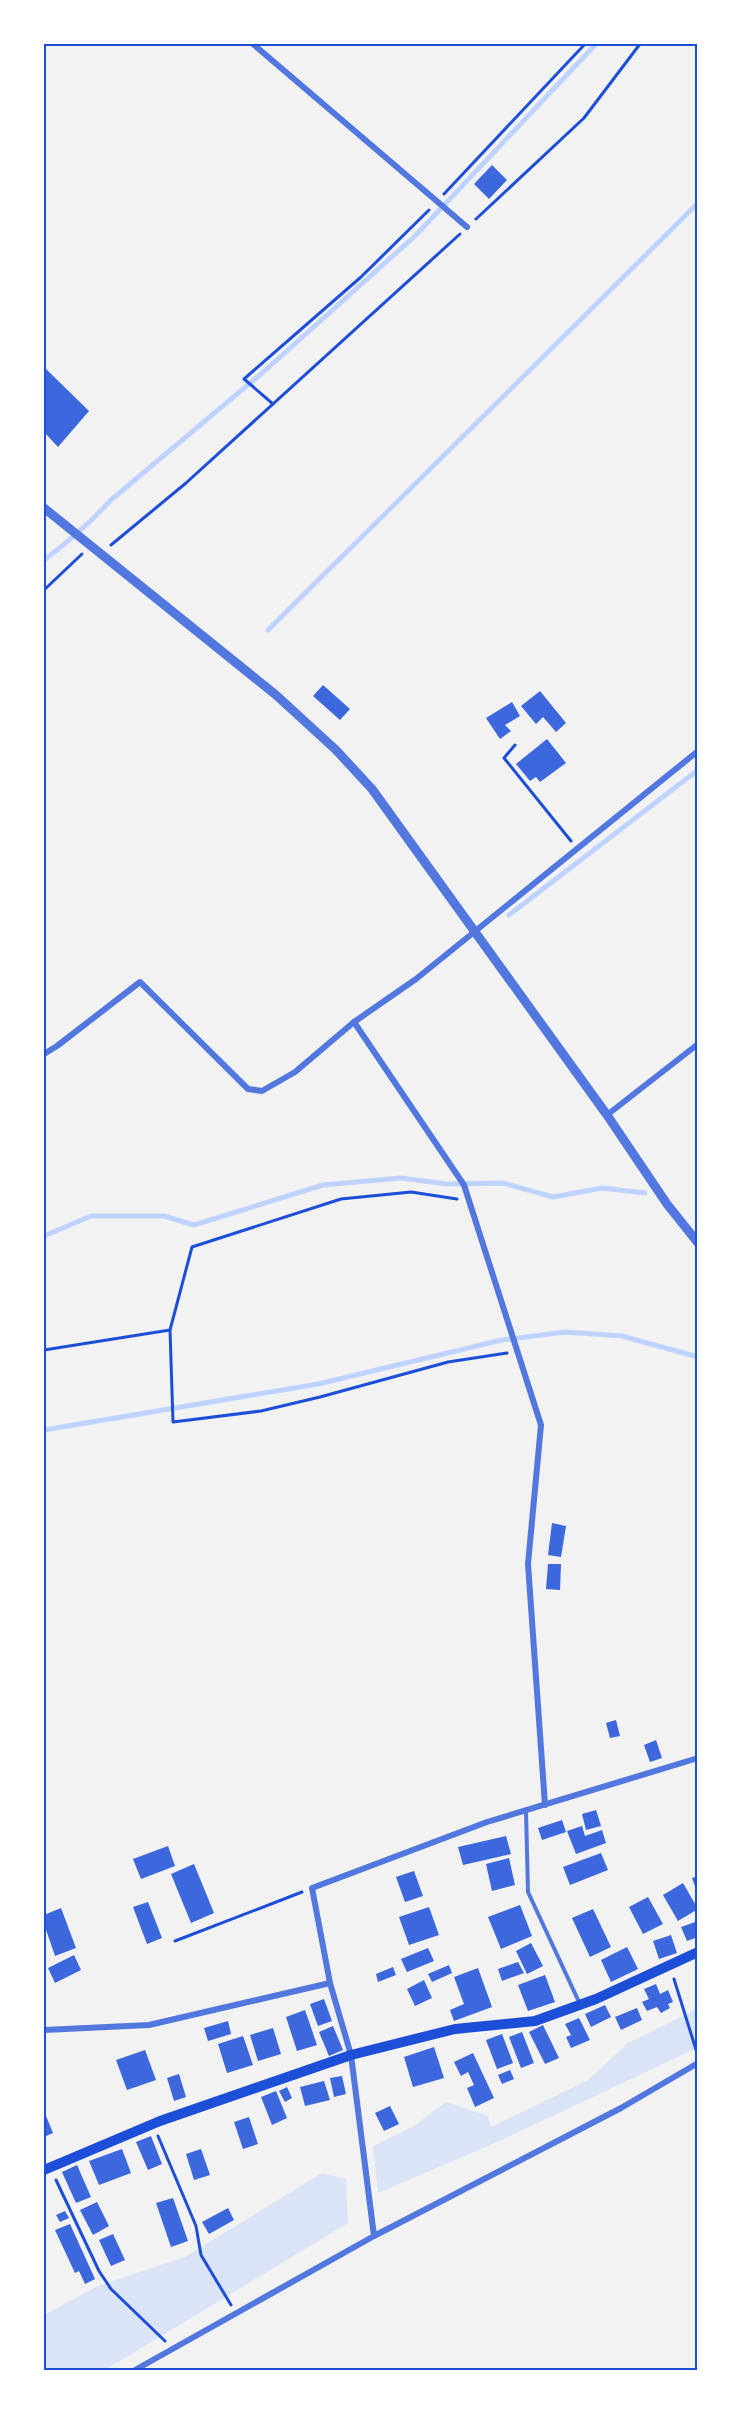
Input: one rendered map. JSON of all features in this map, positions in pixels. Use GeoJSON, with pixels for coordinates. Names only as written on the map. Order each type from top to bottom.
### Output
{"type":"FeatureCollection","features":[{"type":"Feature","properties":{"kind":"main road"},"geometry":{"type":"LineString","coordinates":[[47,2169],[153,2124],[351,2055],[455,2029],[535,2021],[580,2004],[698,1952]]}},
{"type":"Feature","properties":{"kind":"street"},"geometry":{"type":"LineString","coordinates":[[253,44],[467,227]]}},
{"type":"Feature","properties":{"kind":"street"},"geometry":{"type":"LineString","coordinates":[[44,508],[276,695],[336,750],[372,789],[607,1116],[667,1204],[698,1243]]}},
{"type":"Feature","properties":{"kind":"street"},"geometry":{"type":"LineString","coordinates":[[44,1054],[140,982],[248,1089],[262,1091],[295,1072],[354,1022],[416,979],[698,751]]}},
{"type":"Feature","properties":{"kind":"street"},"geometry":{"type":"LineString","coordinates":[[354,1022],[464,1185],[541,1425],[528,1564],[545,1805]]}},
{"type":"Feature","properties":{"kind":"street"},"geometry":{"type":"LineString","coordinates":[[607,1116],[698,1044]]}},
{"type":"Feature","properties":{"kind":"street"},"geometry":{"type":"LineString","coordinates":[[374,2236],[351,2055],[330,1983],[312,1888],[487,1822],[698,1758]]}},
{"type":"Feature","properties":{"kind":"street"},"geometry":{"type":"LineString","coordinates":[[44,2030],[149,2025],[330,1983]]}},
{"type":"Feature","properties":{"kind":"street"},"geometry":{"type":"LineString","coordinates":[[135,2370],[374,2236],[621,2108],[698,2063]]}},
{"type":"Feature","properties":{"kind":"lane"},"geometry":{"type":"LineString","coordinates":[[526,1810],[528,1892],[580,2004]]}},
{"type":"Feature","properties":{"kind":"path"},"geometry":{"type":"LineString","coordinates":[[273,404],[244,379],[361,277],[437,201],[585,44]]}},
{"type":"Feature","properties":{"kind":"path"},"geometry":{"type":"LineString","coordinates":[[44,590],[90,546],[109,547],[186,483],[467,227],[584,118],[640,44]]}},
{"type":"Feature","properties":{"kind":"path"},"geometry":{"type":"LineString","coordinates":[[515,745],[504,758],[576,848]]}},
{"type":"Feature","properties":{"kind":"path"},"geometry":{"type":"LineString","coordinates":[[468,1200],[411,1192],[341,1199],[192,1247],[170,1330],[173,1422],[261,1411],[448,1362],[517,1351]]}},
{"type":"Feature","properties":{"kind":"path"},"geometry":{"type":"LineString","coordinates":[[44,1350],[170,1330]]}},
{"type":"Feature","properties":{"kind":"path"},"geometry":{"type":"LineString","coordinates":[[175,1941],[312,1888]]}},
{"type":"Feature","properties":{"kind":"path"},"geometry":{"type":"LineString","coordinates":[[670,1965],[698,2054]]}},
{"type":"Feature","properties":{"kind":"path"},"geometry":{"type":"LineString","coordinates":[[153,2124],[196,2226],[201,2255],[232,2307]]}},
{"type":"Feature","properties":{"kind":"path"},"geometry":{"type":"LineString","coordinates":[[47,2169],[99,2271],[111,2289],[167,2344]]}},
{"type":"Feature","properties":{"kind":"shaded area"},"geometry":{"type":"Polygon","coordinates":[[[697,2009],[697,2048],[495,2143],[378,2193],[373,2146],[414,2126],[446,2102],[488,2116],[491,2127],[588,2080],[628,2043],[697,2009]]]}},
{"type":"Feature","properties":{"kind":"shaded area"},"geometry":{"type":"Polygon","coordinates":[[[322,2173],[346,2179],[348,2223],[105,2370],[44,2370],[44,2315],[98,2286],[185,2257],[322,2173]]]}},
{"type":"Feature","properties":{"kind":"building"},"geometry":{"type":"Polygon","coordinates":[[[492,165],[507,180],[489,199],[474,184],[492,165]]]}},
{"type":"Feature","properties":{"kind":"building"},"geometry":{"type":"Polygon","coordinates":[[[44,367],[89,411],[58,447],[44,432],[44,367]]]}},
{"type":"Feature","properties":{"kind":"building"},"geometry":{"type":"Polygon","coordinates":[[[323,685],[350,709],[340,720],[313,696],[323,685]]]}},
{"type":"Feature","properties":{"kind":"building"},"geometry":{"type":"Polygon","coordinates":[[[540,691],[566,723],[556,732],[543,717],[536,724],[521,706],[540,691]]]}},
{"type":"Feature","properties":{"kind":"building"},"geometry":{"type":"Polygon","coordinates":[[[512,702],[520,716],[505,725],[511,731],[500,739],[486,718],[512,702]]]}},
{"type":"Feature","properties":{"kind":"building"},"geometry":{"type":"Polygon","coordinates":[[[547,739],[566,763],[540,782],[536,777],[530,781],[516,764],[547,739]]]}},
{"type":"Feature","properties":{"kind":"building"},"geometry":{"type":"Polygon","coordinates":[[[552,1523],[566,1526],[561,1557],[548,1555],[552,1523]]]}},
{"type":"Feature","properties":{"kind":"building"},"geometry":{"type":"Polygon","coordinates":[[[548,1564],[561,1564],[560,1590],[546,1589],[548,1564]]]}},
{"type":"Feature","properties":{"kind":"building"},"geometry":{"type":"Polygon","coordinates":[[[616,1720],[620,1736],[610,1738],[606,1723],[616,1720]]]}},
{"type":"Feature","properties":{"kind":"building"},"geometry":{"type":"Polygon","coordinates":[[[656,1740],[662,1758],[650,1762],[644,1745],[656,1740]]]}},
{"type":"Feature","properties":{"kind":"building"},"geometry":{"type":"Polygon","coordinates":[[[596,1810],[601,1826],[586,1830],[582,1814],[596,1810]]]}},
{"type":"Feature","properties":{"kind":"building"},"geometry":{"type":"Polygon","coordinates":[[[562,1820],[566,1832],[542,1840],[538,1828],[562,1820]]]}},
{"type":"Feature","properties":{"kind":"building"},"geometry":{"type":"Polygon","coordinates":[[[582,1826],[585,1836],[602,1830],[606,1843],[576,1854],[567,1831],[582,1826]]]}},
{"type":"Feature","properties":{"kind":"building"},"geometry":{"type":"Polygon","coordinates":[[[506,1836],[511,1854],[463,1865],[458,1847],[506,1836]]]}},
{"type":"Feature","properties":{"kind":"building"},"geometry":{"type":"Polygon","coordinates":[[[168,1846],[175,1866],[141,1879],[133,1859],[168,1846]]]}},
{"type":"Feature","properties":{"kind":"building"},"geometry":{"type":"Polygon","coordinates":[[[601,1853],[608,1870],[570,1885],[563,1867],[601,1853]]]}},
{"type":"Feature","properties":{"kind":"building"},"geometry":{"type":"Polygon","coordinates":[[[509,1858],[515,1885],[492,1891],[486,1864],[509,1858]]]}},
{"type":"Feature","properties":{"kind":"building"},"geometry":{"type":"Polygon","coordinates":[[[194,1864],[214,1913],[191,1923],[171,1874],[194,1864]]]}},
{"type":"Feature","properties":{"kind":"building"},"geometry":{"type":"Polygon","coordinates":[[[414,1871],[423,1896],[405,1902],[396,1877],[414,1871]]]}},
{"type":"Feature","properties":{"kind":"building"},"geometry":{"type":"Polygon","coordinates":[[[698,1876],[698,1892],[697,1892],[692,1878],[698,1876]]]}},
{"type":"Feature","properties":{"kind":"building"},"geometry":{"type":"Polygon","coordinates":[[[683,1883],[698,1909],[678,1921],[663,1895],[683,1883]]]}},
{"type":"Feature","properties":{"kind":"building"},"geometry":{"type":"Polygon","coordinates":[[[648,1897],[663,1924],[643,1934],[629,1907],[648,1897]]]}},
{"type":"Feature","properties":{"kind":"building"},"geometry":{"type":"Polygon","coordinates":[[[148,1902],[162,1938],[147,1944],[133,1907],[148,1902]]]}},
{"type":"Feature","properties":{"kind":"building"},"geometry":{"type":"Polygon","coordinates":[[[520,1905],[532,1936],[501,1949],[488,1917],[520,1905]]]}},
{"type":"Feature","properties":{"kind":"building"},"geometry":{"type":"Polygon","coordinates":[[[429,1907],[439,1935],[409,1945],[399,1917],[429,1907]]]}},
{"type":"Feature","properties":{"kind":"building"},"geometry":{"type":"Polygon","coordinates":[[[61,1908],[76,1948],[55,1956],[44,1924],[44,1915],[61,1908]]]}},
{"type":"Feature","properties":{"kind":"building"},"geometry":{"type":"Polygon","coordinates":[[[593,1909],[611,1947],[590,1957],[572,1918],[593,1909]]]}},
{"type":"Feature","properties":{"kind":"building"},"geometry":{"type":"Polygon","coordinates":[[[698,1921],[698,1937],[687,1941],[681,1927],[698,1921]]]}},
{"type":"Feature","properties":{"kind":"building"},"geometry":{"type":"Polygon","coordinates":[[[671,1935],[677,1953],[659,1959],[653,1941],[671,1935]]]}},
{"type":"Feature","properties":{"kind":"building"},"geometry":{"type":"Polygon","coordinates":[[[531,1943],[543,1966],[527,1974],[516,1951],[531,1943]]]}},
{"type":"Feature","properties":{"kind":"building"},"geometry":{"type":"Polygon","coordinates":[[[627,1947],[638,1969],[611,1982],[601,1960],[627,1947]]]}},
{"type":"Feature","properties":{"kind":"building"},"geometry":{"type":"Polygon","coordinates":[[[428,1948],[434,1961],[407,1972],[401,1959],[428,1948]]]}},
{"type":"Feature","properties":{"kind":"building"},"geometry":{"type":"Polygon","coordinates":[[[74,1955],[81,1970],[55,1983],[48,1968],[74,1955]]]}},
{"type":"Feature","properties":{"kind":"building"},"geometry":{"type":"Polygon","coordinates":[[[518,1962],[524,1973],[502,1981],[498,1969],[518,1962]]]}},
{"type":"Feature","properties":{"kind":"building"},"geometry":{"type":"Polygon","coordinates":[[[449,1965],[452,1973],[432,1982],[428,1974],[449,1965]]]}},
{"type":"Feature","properties":{"kind":"building"},"geometry":{"type":"Polygon","coordinates":[[[393,1967],[396,1975],[378,1982],[376,1974],[393,1967]]]}},
{"type":"Feature","properties":{"kind":"building"},"geometry":{"type":"Polygon","coordinates":[[[478,1968],[492,2007],[454,2021],[450,2010],[464,2004],[454,1977],[478,1968]]]}},
{"type":"Feature","properties":{"kind":"building"},"geometry":{"type":"Polygon","coordinates":[[[545,1975],[555,2002],[528,2011],[518,1985],[545,1975]]]}},
{"type":"Feature","properties":{"kind":"building"},"geometry":{"type":"Polygon","coordinates":[[[424,1980],[432,1998],[415,2006],[407,1989],[424,1980]]]}},
{"type":"Feature","properties":{"kind":"building"},"geometry":{"type":"Polygon","coordinates":[[[656,1984],[660,1994],[668,1990],[673,2002],[668,2004],[670,2008],[661,2013],[657,2007],[647,2011],[642,2002],[649,1999],[644,1989],[656,1984]]]}},
{"type":"Feature","properties":{"kind":"building"},"geometry":{"type":"Polygon","coordinates":[[[324,1999],[332,2021],[318,2026],[310,2004],[324,1999]]]}},
{"type":"Feature","properties":{"kind":"building"},"geometry":{"type":"Polygon","coordinates":[[[605,2005],[611,2017],[591,2027],[585,2014],[605,2005]]]}},
{"type":"Feature","properties":{"kind":"building"},"geometry":{"type":"Polygon","coordinates":[[[637,2008],[642,2020],[621,2030],[615,2017],[637,2008]]]}},
{"type":"Feature","properties":{"kind":"building"},"geometry":{"type":"Polygon","coordinates":[[[305,2010],[317,2045],[297,2051],[286,2017],[305,2010]]]}},
{"type":"Feature","properties":{"kind":"building"},"geometry":{"type":"Polygon","coordinates":[[[579,2018],[590,2040],[571,2048],[566,2037],[571,2035],[565,2024],[579,2018]]]}},
{"type":"Feature","properties":{"kind":"building"},"geometry":{"type":"Polygon","coordinates":[[[228,2021],[231,2034],[208,2041],[204,2028],[228,2021]]]}},
{"type":"Feature","properties":{"kind":"building"},"geometry":{"type":"Polygon","coordinates":[[[543,2025],[559,2058],[545,2064],[529,2032],[543,2025]]]}},
{"type":"Feature","properties":{"kind":"building"},"geometry":{"type":"Polygon","coordinates":[[[333,2026],[343,2050],[329,2056],[319,2032],[333,2026]]]}},
{"type":"Feature","properties":{"kind":"building"},"geometry":{"type":"Polygon","coordinates":[[[273,2028],[281,2054],[258,2061],[250,2035],[273,2028]]]}},
{"type":"Feature","properties":{"kind":"building"},"geometry":{"type":"Polygon","coordinates":[[[522,2032],[534,2063],[521,2068],[509,2037],[522,2032]]]}},
{"type":"Feature","properties":{"kind":"building"},"geometry":{"type":"Polygon","coordinates":[[[502,2034],[513,2063],[497,2069],[486,2040],[502,2034]]]}},
{"type":"Feature","properties":{"kind":"building"},"geometry":{"type":"Polygon","coordinates":[[[243,2036],[253,2065],[227,2073],[218,2044],[243,2036]]]}},
{"type":"Feature","properties":{"kind":"building"},"geometry":{"type":"Polygon","coordinates":[[[434,2047],[444,2078],[413,2087],[404,2057],[434,2047]]]}},
{"type":"Feature","properties":{"kind":"building"},"geometry":{"type":"Polygon","coordinates":[[[145,2050],[156,2080],[127,2090],[116,2060],[145,2050]]]}},
{"type":"Feature","properties":{"kind":"building"},"geometry":{"type":"Polygon","coordinates":[[[473,2053],[494,2098],[475,2107],[467,2088],[474,2085],[468,2072],[461,2076],[454,2062],[473,2053]]]}},
{"type":"Feature","properties":{"kind":"building"},"geometry":{"type":"Polygon","coordinates":[[[510,2070],[514,2079],[502,2084],[498,2075],[510,2070]]]}},
{"type":"Feature","properties":{"kind":"building"},"geometry":{"type":"Polygon","coordinates":[[[179,2074],[186,2097],[174,2101],[167,2078],[179,2074]]]}},
{"type":"Feature","properties":{"kind":"building"},"geometry":{"type":"Polygon","coordinates":[[[342,2076],[346,2094],[334,2097],[330,2078],[342,2076]]]}},
{"type":"Feature","properties":{"kind":"building"},"geometry":{"type":"Polygon","coordinates":[[[324,2081],[330,2100],[305,2106],[300,2087],[324,2081]]]}},
{"type":"Feature","properties":{"kind":"building"},"geometry":{"type":"Polygon","coordinates":[[[287,2087],[292,2098],[285,2102],[279,2091],[287,2087]]]}},
{"type":"Feature","properties":{"kind":"building"},"geometry":{"type":"Polygon","coordinates":[[[276,2091],[287,2118],[272,2125],[261,2097],[276,2091]]]}},
{"type":"Feature","properties":{"kind":"building"},"geometry":{"type":"Polygon","coordinates":[[[390,2106],[399,2124],[384,2131],[375,2113],[390,2106]]]}},
{"type":"Feature","properties":{"kind":"building"},"geometry":{"type":"Polygon","coordinates":[[[44,2111],[53,2133],[44,2137],[44,2111]]]}},
{"type":"Feature","properties":{"kind":"building"},"geometry":{"type":"Polygon","coordinates":[[[249,2117],[258,2144],[243,2149],[234,2122],[249,2117]]]}},
{"type":"Feature","properties":{"kind":"building"},"geometry":{"type":"Polygon","coordinates":[[[151,2136],[162,2164],[148,2170],[136,2142],[151,2136]]]}},
{"type":"Feature","properties":{"kind":"building"},"geometry":{"type":"Polygon","coordinates":[[[122,2149],[131,2173],[99,2185],[89,2161],[122,2149]]]}},
{"type":"Feature","properties":{"kind":"building"},"geometry":{"type":"Polygon","coordinates":[[[201,2149],[210,2175],[194,2180],[186,2154],[201,2149]]]}},
{"type":"Feature","properties":{"kind":"building"},"geometry":{"type":"Polygon","coordinates":[[[77,2165],[91,2197],[76,2203],[62,2172],[77,2165]]]}},
{"type":"Feature","properties":{"kind":"building"},"geometry":{"type":"Polygon","coordinates":[[[173,2198],[188,2241],[171,2247],[156,2203],[173,2198]]]}},
{"type":"Feature","properties":{"kind":"building"},"geometry":{"type":"Polygon","coordinates":[[[97,2202],[109,2226],[93,2235],[80,2210],[97,2202]]]}},
{"type":"Feature","properties":{"kind":"building"},"geometry":{"type":"Polygon","coordinates":[[[228,2208],[234,2220],[209,2234],[202,2222],[228,2208]]]}},
{"type":"Feature","properties":{"kind":"building"},"geometry":{"type":"Polygon","coordinates":[[[65,2211],[69,2218],[60,2222],[56,2215],[65,2211]]]}},
{"type":"Feature","properties":{"kind":"building"},"geometry":{"type":"Polygon","coordinates":[[[70,2224],[95,2279],[85,2284],[79,2271],[75,2273],[55,2230],[70,2224]]]}},
{"type":"Feature","properties":{"kind":"building"},"geometry":{"type":"Polygon","coordinates":[[[113,2234],[125,2260],[111,2266],[99,2240],[113,2234]]]}},
{"type":"Feature","properties":{"kind":"waterway"},"geometry":{"type":"LineString","coordinates":[[44,560],[79,532],[111,500],[269,367],[415,236],[596,44]]}},
{"type":"Feature","properties":{"kind":"waterway"},"geometry":{"type":"LineString","coordinates":[[268,630],[698,203]]}},
{"type":"Feature","properties":{"kind":"waterway"},"geometry":{"type":"LineString","coordinates":[[509,915],[698,770]]}},
{"type":"Feature","properties":{"kind":"waterway"},"geometry":{"type":"LineString","coordinates":[[44,1236],[91,1216],[164,1216],[194,1225],[323,1185],[401,1178],[446,1184],[503,1183],[553,1197],[602,1188],[645,1193]]}},
{"type":"Feature","properties":{"kind":"waterway"},"geometry":{"type":"LineString","coordinates":[[44,1430],[318,1384],[502,1340],[565,1332],[622,1336],[698,1357]]}}]}
